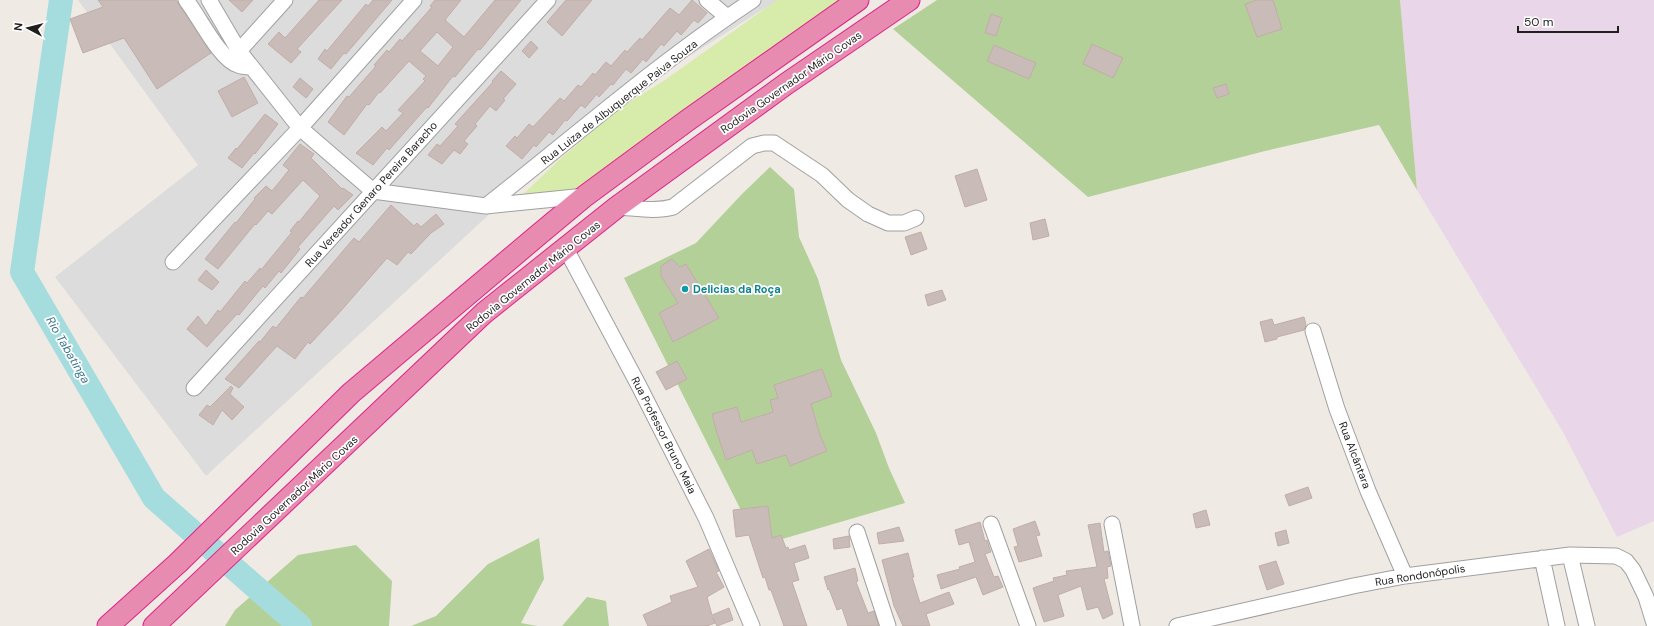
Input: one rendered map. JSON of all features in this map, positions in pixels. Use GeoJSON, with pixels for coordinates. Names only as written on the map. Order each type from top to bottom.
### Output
{"type":"FeatureCollection","features":[{"type":"Feature","properties":{"kind":"highway"},"geometry":{"type":"LineString","coordinates":[[108,626],[178,563],[351,393],[585,196],[688,120],[858,0]]}},
{"type":"Feature","properties":{"kind":"highway","name":"Rodovia Governador Mário Covas"},"geometry":{"type":"LineString","coordinates":[[154,626],[484,313],[617,207],[786,84],[909,0]]}},
{"type":"Feature","properties":{"kind":"street"},"geometry":{"type":"LineString","coordinates":[[186,0],[219,50],[229,60],[238,65],[251,67]]}},
{"type":"Feature","properties":{"kind":"street"},"geometry":{"type":"LineString","coordinates":[[209,0],[239,51],[300,128],[372,191],[486,206],[585,196]]}},
{"type":"Feature","properties":{"kind":"street"},"geometry":{"type":"LineString","coordinates":[[239,51],[285,0]]}},
{"type":"Feature","properties":{"kind":"street"},"geometry":{"type":"LineString","coordinates":[[173,262],[300,128],[414,0]]}},
{"type":"Feature","properties":{"kind":"street","name":"Rua Vereador Genaro Pereira Baracho"},"geometry":{"type":"LineString","coordinates":[[194,388],[372,191],[548,0]]}},
{"type":"Feature","properties":{"kind":"street"},"geometry":{"type":"LineString","coordinates":[[707,0],[727,17]]}},
{"type":"Feature","properties":{"kind":"street","name":"Rua Luiza de Albuquerque Paiva Souza"},"geometry":{"type":"LineString","coordinates":[[486,206],[641,82],[727,17],[754,0]]}},
{"type":"Feature","properties":{"kind":"street"},"geometry":{"type":"LineString","coordinates":[[617,207],[652,210],[663,210],[673,207],[752,146],[764,143],[774,143],[822,175],[848,200],[868,214],[888,223],[904,223],[916,218]]}},
{"type":"Feature","properties":{"kind":"street","name":"Rua Professor Bruno Maia"},"geometry":{"type":"LineString","coordinates":[[566,249],[638,384],[706,518],[752,626]]}},
{"type":"Feature","properties":{"kind":"street","name":"Rua Alcântara"},"geometry":{"type":"LineString","coordinates":[[1313,331],[1337,409],[1368,491],[1405,576]]}},
{"type":"Feature","properties":{"kind":"street"},"geometry":{"type":"LineString","coordinates":[[991,524],[1028,626]]}},
{"type":"Feature","properties":{"kind":"street"},"geometry":{"type":"LineString","coordinates":[[1112,524],[1132,626]]}},
{"type":"Feature","properties":{"kind":"street"},"geometry":{"type":"LineString","coordinates":[[857,532],[888,626]]}},
{"type":"Feature","properties":{"kind":"street"},"geometry":{"type":"LineString","coordinates":[[1570,555],[1587,626]]}},
{"type":"Feature","properties":{"kind":"street","name":"Rua Rondonópolis"},"geometry":{"type":"LineString","coordinates":[[1176,626],[1353,586],[1405,576],[1570,555],[1616,556],[1626,561],[1633,570],[1646,597],[1654,623]]}},
{"type":"Feature","properties":{"kind":"street"},"geometry":{"type":"LineString","coordinates":[[1542,558],[1557,626]]}},
{"type":"Feature","properties":{"kind":"shaded area"},"geometry":{"type":"Polygon","coordinates":[[[78,0],[778,0],[598,114],[206,476],[55,277],[198,165],[78,0]]]}},
{"type":"Feature","properties":{"kind":"shaded area"},"geometry":{"type":"Polygon","coordinates":[[[1400,0],[1654,0],[1654,521],[1617,537],[1563,432],[1417,190],[1400,0]]]}},
{"type":"Feature","properties":{"kind":"green space"},"geometry":{"type":"Polygon","coordinates":[[[777,0],[844,0],[585,196],[514,203],[559,160],[620,108],[665,80],[777,0]]]}},
{"type":"Feature","properties":{"kind":"green space"},"geometry":{"type":"Polygon","coordinates":[[[937,0],[1400,0],[1417,190],[1379,125],[1265,151],[1088,197],[893,29],[937,0]]]}},
{"type":"Feature","properties":{"kind":"green space"},"geometry":{"type":"Polygon","coordinates":[[[770,167],[794,189],[799,237],[818,279],[841,360],[876,433],[889,468],[905,503],[759,546],[624,278],[696,243],[742,194],[770,167]]]}},
{"type":"Feature","properties":{"kind":"green space"},"geometry":{"type":"Polygon","coordinates":[[[539,538],[544,579],[521,623],[537,626],[411,626],[436,616],[488,564],[539,538]]]}},
{"type":"Feature","properties":{"kind":"green space"},"geometry":{"type":"Polygon","coordinates":[[[356,545],[392,581],[389,626],[225,626],[235,610],[298,555],[356,545]]]}},
{"type":"Feature","properties":{"kind":"green space"},"geometry":{"type":"Polygon","coordinates":[[[587,597],[606,601],[609,626],[562,626],[587,597]]]}},
{"type":"Feature","properties":{"kind":"building"},"geometry":{"type":"Polygon","coordinates":[[[98,0],[176,0],[211,53],[157,89],[124,38],[83,53],[70,19],[103,7],[98,0]]]}},
{"type":"Feature","properties":{"kind":"building"},"geometry":{"type":"Polygon","coordinates":[[[229,0],[253,0],[242,12],[229,0]]]}},
{"type":"Feature","properties":{"kind":"building"},"geometry":{"type":"Polygon","coordinates":[[[319,0],[342,0],[297,49],[301,52],[291,63],[268,44],[279,32],[285,38],[319,0]]]}},
{"type":"Feature","properties":{"kind":"building"},"geometry":{"type":"Polygon","coordinates":[[[373,0],[392,0],[346,54],[344,53],[331,69],[318,59],[325,49],[327,51],[366,4],[368,6],[373,0]]]}},
{"type":"Feature","properties":{"kind":"building"},"geometry":{"type":"Polygon","coordinates":[[[435,0],[461,0],[445,20],[464,37],[495,0],[521,0],[480,50],[478,49],[455,77],[453,76],[428,108],[427,107],[389,150],[387,148],[373,165],[356,153],[382,127],[386,131],[403,113],[398,110],[425,81],[423,79],[426,76],[409,61],[380,93],[379,92],[369,105],[367,104],[344,135],[328,122],[347,96],[349,97],[376,66],[374,65],[387,50],[389,52],[400,39],[402,41],[432,7],[430,6],[435,0]],[[437,32],[420,51],[438,66],[453,47],[437,32]]]}},
{"type":"Feature","properties":{"kind":"building"},"geometry":{"type":"Polygon","coordinates":[[[566,0],[592,0],[562,36],[547,22],[566,0]]]}},
{"type":"Feature","properties":{"kind":"building"},"geometry":{"type":"Polygon","coordinates":[[[692,0],[707,13],[698,23],[694,20],[681,35],[677,31],[664,46],[661,44],[646,62],[643,59],[631,73],[626,69],[613,85],[611,84],[599,97],[597,94],[585,108],[581,105],[567,121],[565,120],[553,135],[549,132],[536,147],[534,145],[522,159],[506,146],[515,136],[517,138],[529,124],[533,127],[560,98],[564,101],[578,85],[581,87],[593,73],[595,75],[606,62],[611,66],[625,50],[627,52],[640,38],[642,40],[670,8],[679,15],[692,0]]]}},
{"type":"Feature","properties":{"kind":"building"},"geometry":{"type":"Polygon","coordinates":[[[1257,0],[1273,0],[1282,29],[1257,37],[1245,4],[1257,0]]]}},
{"type":"Feature","properties":{"kind":"building"},"geometry":{"type":"Polygon","coordinates":[[[991,14],[1002,18],[996,36],[985,33],[991,14]]]}},
{"type":"Feature","properties":{"kind":"building"},"geometry":{"type":"Polygon","coordinates":[[[531,41],[538,48],[529,58],[522,51],[531,41]]]}},
{"type":"Feature","properties":{"kind":"building"},"geometry":{"type":"Polygon","coordinates":[[[1092,44],[1123,58],[1113,78],[1083,64],[1092,44]]]}},
{"type":"Feature","properties":{"kind":"building"},"geometry":{"type":"Polygon","coordinates":[[[994,45],[1036,63],[1029,79],[987,61],[994,45]]]}},
{"type":"Feature","properties":{"kind":"building"},"geometry":{"type":"Polygon","coordinates":[[[501,71],[516,84],[503,99],[505,100],[496,111],[490,106],[475,124],[477,126],[464,141],[468,144],[460,154],[454,150],[442,164],[428,155],[437,144],[440,146],[458,126],[455,124],[501,71]]]}},
{"type":"Feature","properties":{"kind":"building"},"geometry":{"type":"Polygon","coordinates":[[[244,77],[258,103],[232,117],[218,91],[244,77]]]}},
{"type":"Feature","properties":{"kind":"building"},"geometry":{"type":"Polygon","coordinates":[[[300,78],[313,89],[306,98],[293,87],[300,78]]]}},
{"type":"Feature","properties":{"kind":"building"},"geometry":{"type":"Polygon","coordinates":[[[1226,84],[1229,94],[1217,98],[1213,88],[1226,84]]]}},
{"type":"Feature","properties":{"kind":"building"},"geometry":{"type":"Polygon","coordinates":[[[265,114],[278,124],[242,168],[228,158],[265,114]]]}},
{"type":"Feature","properties":{"kind":"building"},"geometry":{"type":"Polygon","coordinates":[[[300,144],[314,154],[311,158],[342,189],[343,188],[353,195],[338,210],[334,206],[298,247],[300,249],[281,273],[279,271],[265,288],[263,286],[239,315],[237,314],[207,347],[187,329],[198,316],[206,326],[218,310],[220,312],[245,281],[247,283],[260,268],[261,270],[292,232],[290,231],[320,196],[303,180],[272,214],[268,211],[256,225],[255,224],[218,269],[205,259],[235,222],[236,223],[255,199],[254,198],[266,186],[272,191],[289,170],[283,165],[300,144]]]}},
{"type":"Feature","properties":{"kind":"building"},"geometry":{"type":"Polygon","coordinates":[[[977,169],[987,200],[965,207],[955,176],[977,169]]]}},
{"type":"Feature","properties":{"kind":"building"},"geometry":{"type":"Polygon","coordinates":[[[391,205],[414,226],[417,223],[421,227],[436,214],[444,224],[431,233],[411,254],[408,252],[397,265],[387,258],[310,344],[308,342],[295,359],[277,346],[239,388],[225,379],[273,326],[276,328],[301,297],[303,298],[354,238],[359,242],[391,205]]]}},
{"type":"Feature","properties":{"kind":"building"},"geometry":{"type":"Polygon","coordinates":[[[1045,219],[1049,236],[1033,240],[1030,223],[1045,219]]]}},
{"type":"Feature","properties":{"kind":"building"},"geometry":{"type":"Polygon","coordinates":[[[921,232],[927,249],[911,255],[905,237],[921,232]]]}},
{"type":"Feature","properties":{"kind":"building","name":"Delicias da Roça"},"geometry":{"type":"Polygon","coordinates":[[[672,259],[680,267],[686,264],[719,318],[673,342],[659,313],[678,303],[661,276],[661,266],[672,259]]]}},
{"type":"Feature","properties":{"kind":"building"},"geometry":{"type":"Polygon","coordinates":[[[206,270],[219,282],[212,290],[198,280],[206,270]]]}},
{"type":"Feature","properties":{"kind":"building"},"geometry":{"type":"Polygon","coordinates":[[[942,290],[946,300],[928,306],[925,295],[942,290]]]}},
{"type":"Feature","properties":{"kind":"building"},"geometry":{"type":"Polygon","coordinates":[[[1304,317],[1306,325],[1304,330],[1277,337],[1277,339],[1265,342],[1260,322],[1272,319],[1274,325],[1304,317]]]}},
{"type":"Feature","properties":{"kind":"building"},"geometry":{"type":"Polygon","coordinates":[[[677,361],[687,379],[666,390],[656,372],[677,361]]]}},
{"type":"Feature","properties":{"kind":"building"},"geometry":{"type":"Polygon","coordinates":[[[822,369],[832,396],[811,404],[820,435],[827,451],[790,466],[786,455],[757,464],[752,450],[726,460],[712,414],[737,407],[741,422],[773,412],[770,400],[778,398],[774,385],[822,369]]]}},
{"type":"Feature","properties":{"kind":"building"},"geometry":{"type":"Polygon","coordinates":[[[231,386],[233,388],[230,394],[244,407],[232,420],[222,410],[213,425],[199,415],[207,405],[210,407],[231,386]]]}},
{"type":"Feature","properties":{"kind":"building"},"geometry":{"type":"Polygon","coordinates":[[[1308,487],[1312,498],[1289,506],[1285,495],[1308,487]]]}},
{"type":"Feature","properties":{"kind":"building"},"geometry":{"type":"Polygon","coordinates":[[[768,506],[772,538],[781,535],[786,548],[788,547],[789,550],[805,545],[809,558],[794,563],[799,580],[792,582],[807,626],[784,626],[771,590],[769,590],[765,577],[763,578],[749,535],[736,537],[733,510],[768,506]]]}},
{"type":"Feature","properties":{"kind":"building"},"geometry":{"type":"Polygon","coordinates":[[[1206,510],[1210,525],[1196,528],[1193,514],[1206,510]]]}},
{"type":"Feature","properties":{"kind":"building"},"geometry":{"type":"Polygon","coordinates":[[[1035,521],[1040,535],[1036,536],[1042,556],[1019,562],[1014,547],[1018,546],[1013,529],[1035,521]]]}},
{"type":"Feature","properties":{"kind":"building"},"geometry":{"type":"Polygon","coordinates":[[[980,522],[985,541],[987,540],[991,552],[985,554],[994,577],[998,576],[1003,587],[983,595],[976,577],[941,589],[937,575],[960,569],[959,567],[975,562],[969,542],[959,545],[955,530],[980,522]]]}},
{"type":"Feature","properties":{"kind":"building"},"geometry":{"type":"Polygon","coordinates":[[[1100,523],[1104,552],[1108,551],[1111,566],[1107,567],[1108,578],[1104,579],[1113,614],[1103,619],[1098,607],[1087,610],[1081,586],[1058,595],[1064,616],[1044,622],[1033,588],[1054,581],[1053,578],[1067,575],[1066,571],[1097,567],[1088,525],[1100,523]]]}},
{"type":"Feature","properties":{"kind":"building"},"geometry":{"type":"Polygon","coordinates":[[[899,527],[904,541],[879,544],[877,533],[899,527]]]}},
{"type":"Feature","properties":{"kind":"building"},"geometry":{"type":"Polygon","coordinates":[[[1286,530],[1289,543],[1278,546],[1275,533],[1286,530]]]}},
{"type":"Feature","properties":{"kind":"building"},"geometry":{"type":"Polygon","coordinates":[[[849,536],[850,547],[834,549],[833,539],[849,536]]]}},
{"type":"Feature","properties":{"kind":"building"},"geometry":{"type":"Polygon","coordinates":[[[709,549],[719,571],[716,572],[724,587],[707,597],[712,615],[729,608],[733,620],[717,626],[713,618],[715,623],[707,626],[648,626],[643,615],[672,602],[670,596],[698,587],[686,561],[709,549]]]}},
{"type":"Feature","properties":{"kind":"building"},"geometry":{"type":"Polygon","coordinates":[[[908,553],[914,577],[912,577],[920,603],[949,592],[954,604],[926,614],[930,626],[903,626],[894,606],[882,560],[908,553]]]}},
{"type":"Feature","properties":{"kind":"building"},"geometry":{"type":"Polygon","coordinates":[[[1276,561],[1284,584],[1267,590],[1259,566],[1276,561]]]}},
{"type":"Feature","properties":{"kind":"building"},"geometry":{"type":"Polygon","coordinates":[[[855,568],[858,581],[856,582],[868,613],[874,611],[879,626],[848,626],[842,608],[837,610],[829,589],[828,590],[824,577],[855,568]]]}},
{"type":"Feature","properties":{"kind":"waterway","name":"Rio Tabatinga"},"geometry":{"type":"LineString","coordinates":[[61,0],[22,272],[154,498],[300,626]]}},
{"type":"Feature","properties":{"kind":"place","name":"Delicias da Roça"},"geometry":{"type":"Point","coordinates":[685,289]}}]}
